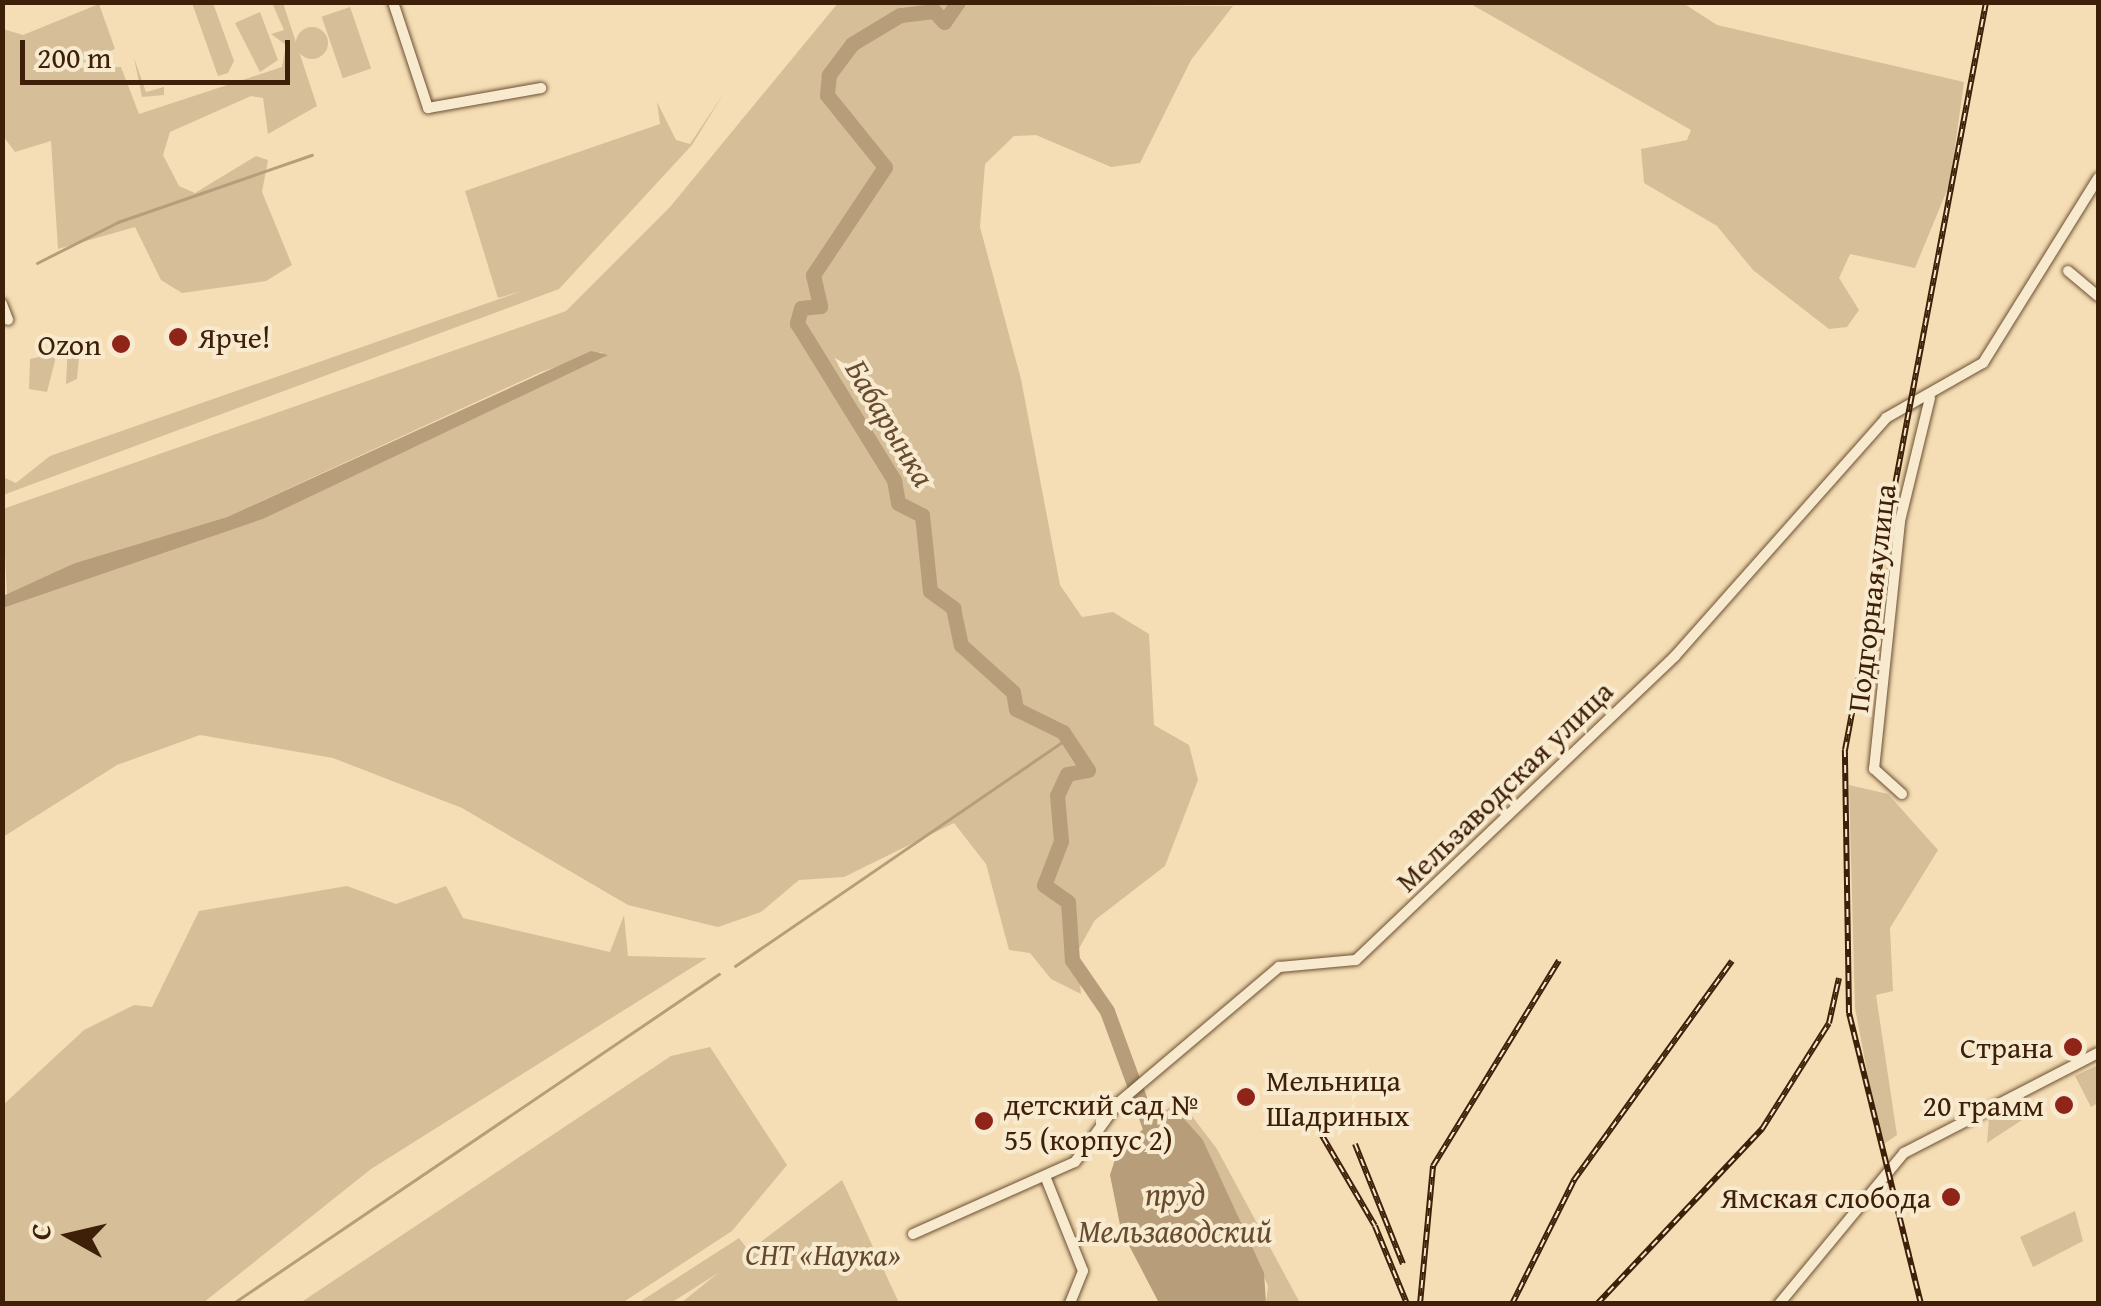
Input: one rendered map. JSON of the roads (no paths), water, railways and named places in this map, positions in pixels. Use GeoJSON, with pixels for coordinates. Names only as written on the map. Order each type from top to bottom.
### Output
{"type":"FeatureCollection","features":[{"type":"Feature","properties":{"kind":"street"},"geometry":{"type":"LineString","coordinates":[[393,2],[428,108],[541,88]]}},
{"type":"Feature","properties":{"kind":"street","name":"Мельзаводская улица"},"geometry":{"type":"LineString","coordinates":[[913,1234],[1084,1156],[1126,1097],[1151,1080],[1279,967],[1356,960],[1675,656],[1886,418],[1930,398],[1984,363],[2098,178]]}},
{"type":"Feature","properties":{"kind":"street"},"geometry":{"type":"LineString","coordinates":[[2068,271],[2098,296]]}},
{"type":"Feature","properties":{"kind":"street"},"geometry":{"type":"LineString","coordinates":[[2,304],[8,320]]}},
{"type":"Feature","properties":{"kind":"street","name":"Подгорная улица"},"geometry":{"type":"LineString","coordinates":[[1902,794],[1874,768],[1900,521],[1930,398]]}},
{"type":"Feature","properties":{"kind":"street"},"geometry":{"type":"LineString","coordinates":[[1779,1304],[1904,1152],[2098,1053]]}},
{"type":"Feature","properties":{"kind":"street"},"geometry":{"type":"LineString","coordinates":[[1045,1176],[1083,1271],[1070,1304]]}},
{"type":"Feature","properties":{"kind":"water"},"geometry":{"type":"Polygon","coordinates":[[[591,351],[608,355],[263,519],[3,608],[3,596],[75,563],[227,517],[591,351]]]}},
{"type":"Feature","properties":{"kind":"water","name":"пруд Мельзаводский"},"geometry":{"type":"Polygon","coordinates":[[[1164,1110],[1177,1111],[1203,1140],[1264,1273],[1266,1303],[1159,1303],[1121,1230],[1110,1175],[1117,1153],[1164,1110]]]}},
{"type":"Feature","properties":{"kind":"waterway","name":"Бабарынка"},"geometry":{"type":"LineString","coordinates":[[958,2],[944,22],[934,11],[900,15],[852,44],[829,75],[827,95],[885,167],[813,275],[820,306],[801,308],[797,323],[894,480],[898,503],[922,515],[930,591],[953,608],[961,645],[1013,692],[1016,709],[1063,732],[1088,770],[1067,774],[1057,795],[1061,841],[1044,885],[1068,902],[1072,960],[1107,1011],[1156,1144]]}},
{"type":"Feature","properties":{"kind":"waterway"},"geometry":{"type":"LineString","coordinates":[[37,263],[118,222],[312,155]]}},
{"type":"Feature","properties":{"kind":"waterway"},"geometry":{"type":"LineString","coordinates":[[735,966],[1066,739]]}},
{"type":"Feature","properties":{"kind":"waterway"},"geometry":{"type":"LineString","coordinates":[[232,1304],[719,974]]}},
{"type":"Feature","properties":{"kind":"railway"},"geometry":{"type":"LineString","coordinates":[[1921,1304],[1849,1013],[1845,750],[1986,2]]}},
{"type":"Feature","properties":{"kind":"railway"},"geometry":{"type":"LineString","coordinates":[[1420,1304],[1433,1166],[1559,960]]}},
{"type":"Feature","properties":{"kind":"railway"},"geometry":{"type":"LineString","coordinates":[[1512,1304],[1574,1180],[1732,961]]}},
{"type":"Feature","properties":{"kind":"railway"},"geometry":{"type":"LineString","coordinates":[[1597,1304],[1762,1129],[1829,1023],[1839,978]]}},
{"type":"Feature","properties":{"kind":"railway"},"geometry":{"type":"LineString","coordinates":[[1307,1110],[1375,1226],[1407,1304]]}},
{"type":"Feature","properties":{"kind":"railway"},"geometry":{"type":"LineString","coordinates":[[1355,1144],[1403,1264]]}},
{"type":"Feature","properties":{"kind":"place","name":"Ярче!"},"geometry":{"type":"Point","coordinates":[178,337]}},
{"type":"Feature","properties":{"kind":"place","name":"Ozon"},"geometry":{"type":"Point","coordinates":[121,344]}},
{"type":"Feature","properties":{"kind":"place","name":"Страна"},"geometry":{"type":"Point","coordinates":[2073,1047]}},
{"type":"Feature","properties":{"kind":"place","name":"Мельница Шадриных"},"geometry":{"type":"Point","coordinates":[1246,1097]}},
{"type":"Feature","properties":{"kind":"place","name":"20 грамм"},"geometry":{"type":"Point","coordinates":[2064,1105]}},
{"type":"Feature","properties":{"kind":"place","name":"детский сад № 55 (корпус 2)"},"geometry":{"type":"Point","coordinates":[984,1121]}},
{"type":"Feature","properties":{"kind":"place","name":"Ямская слобода"},"geometry":{"type":"Point","coordinates":[1951,1197]}},
{"type":"Feature","properties":{"kind":"park label","name":"СНТ «Наука»"},"geometry":{"type":"Point","coordinates":[823,1254]}}]}
